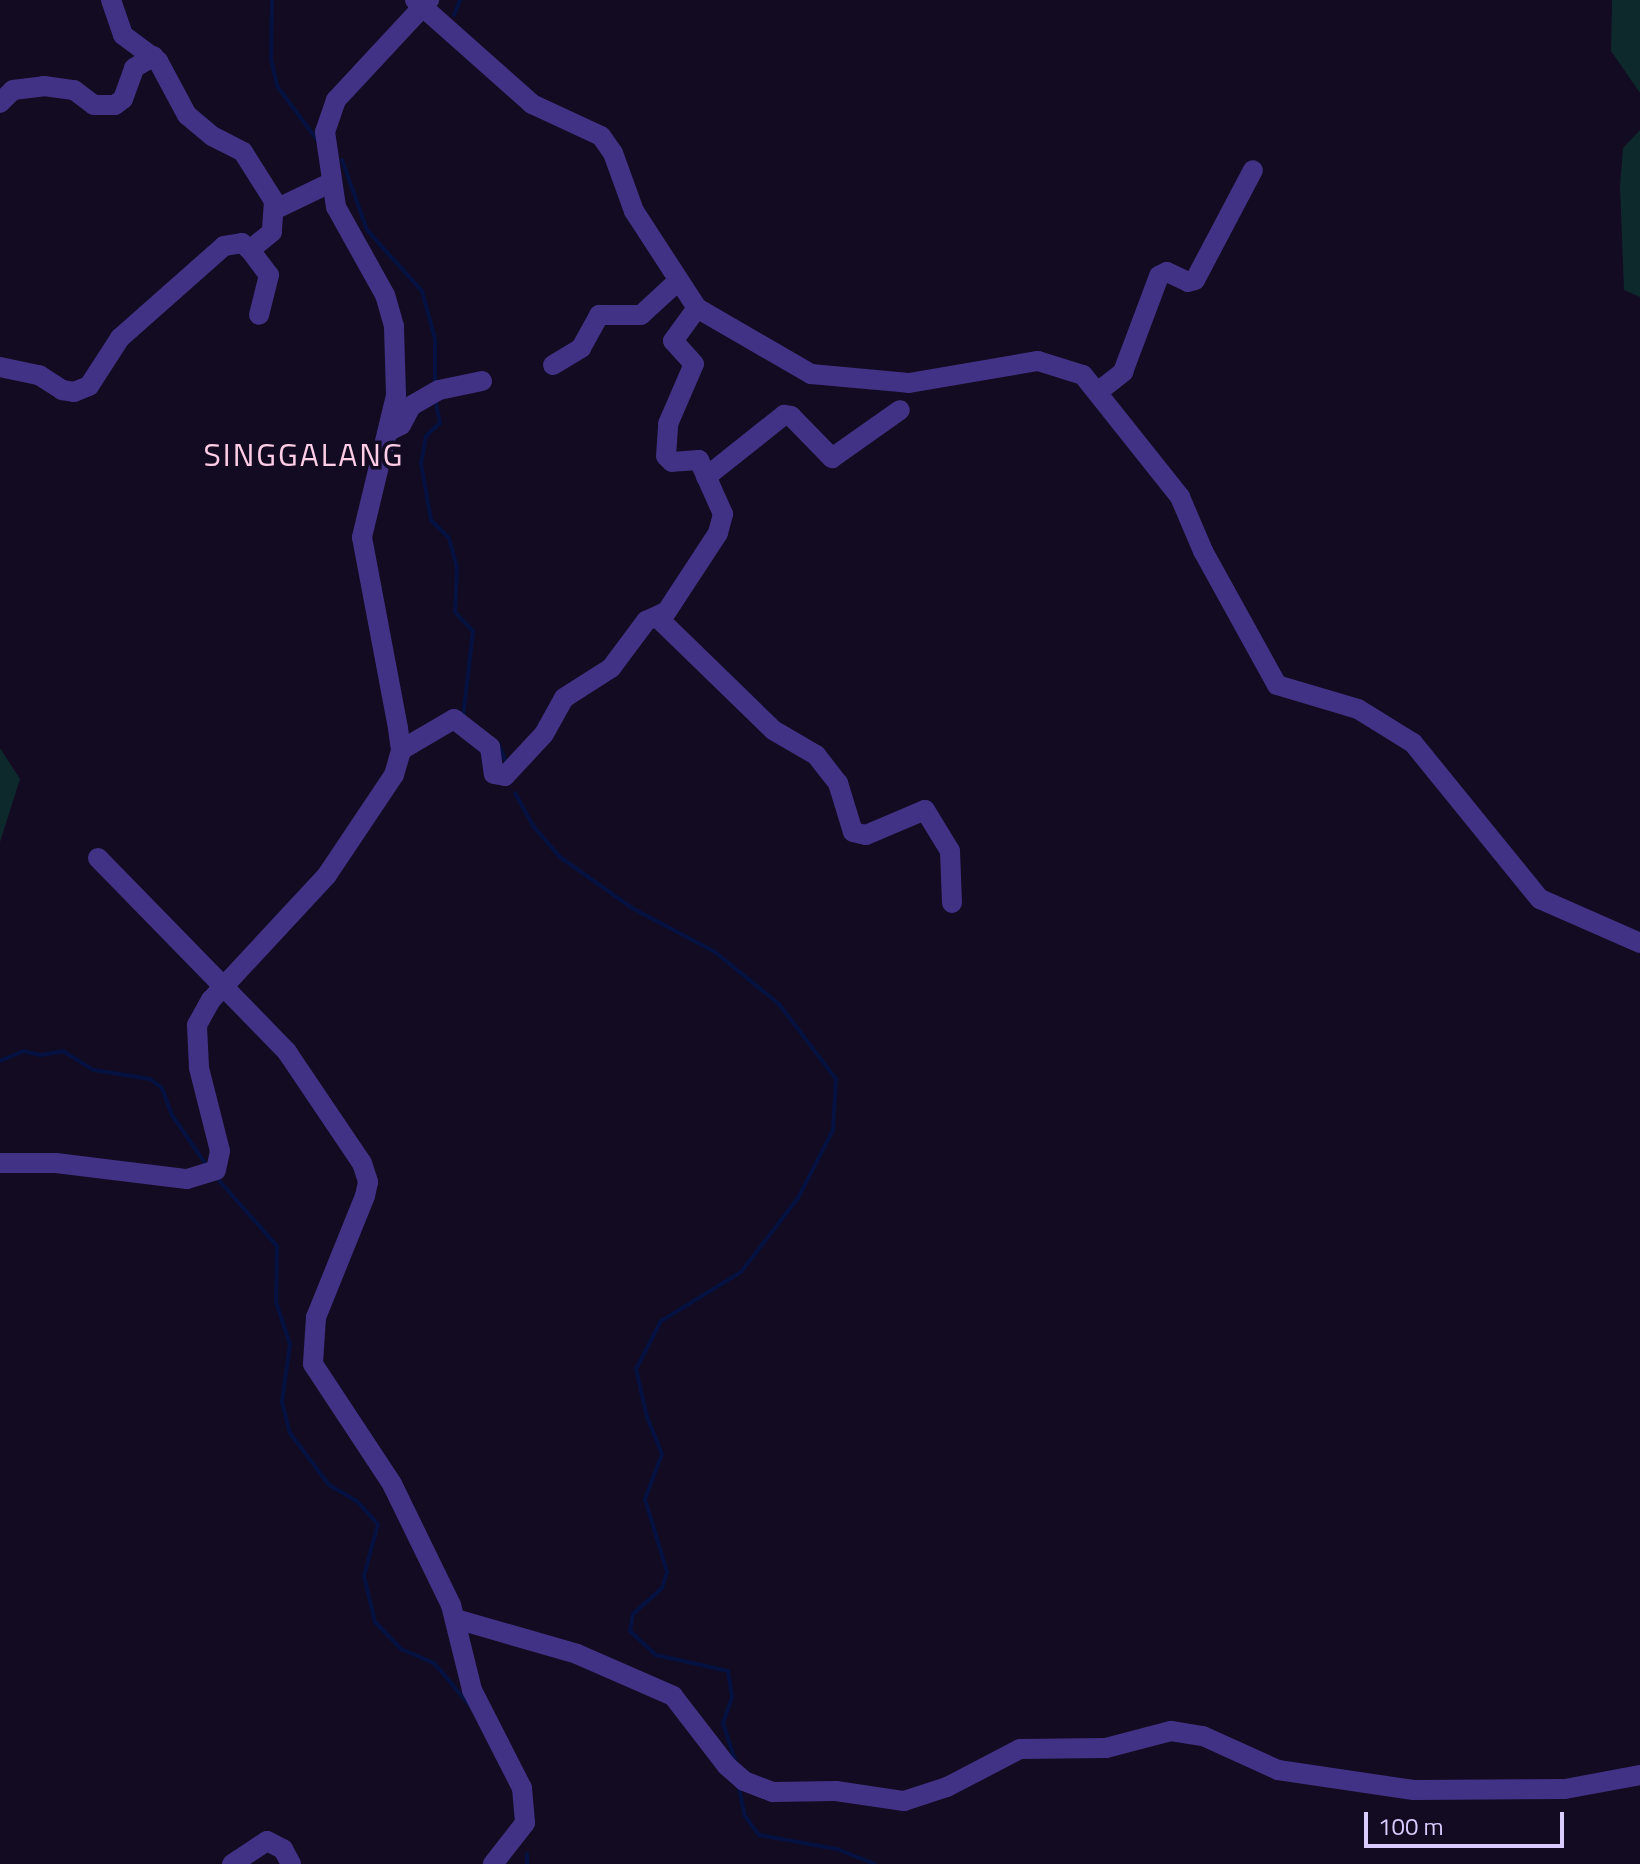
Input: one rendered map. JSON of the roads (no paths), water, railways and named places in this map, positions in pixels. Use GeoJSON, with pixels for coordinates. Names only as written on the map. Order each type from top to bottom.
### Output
{"type":"FeatureCollection","features":[{"type":"Feature","properties":{"kind":"street"},"geometry":{"type":"LineString","coordinates":[[111,0],[123,35],[154,56],[187,115],[212,136],[243,152],[276,209],[272,232],[250,250]]}},
{"type":"Feature","properties":{"kind":"street"},"geometry":{"type":"LineString","coordinates":[[0,1163],[56,1163],[187,1179],[216,1170],[220,1151],[195,1043],[197,1025],[221,989],[327,875],[379,805],[401,750],[362,537],[389,431],[397,365],[394,326],[385,295],[344,230],[330,183],[325,132],[330,111],[423,3],[532,104],[601,136],[613,153],[630,204],[697,308],[821,378],[909,383],[1038,361],[1069,367],[1099,391],[1180,497],[1203,551],[1277,685],[1358,709],[1413,743],[1540,899],[1640,943]]}},
{"type":"Feature","properties":{"kind":"street"},"geometry":{"type":"LineString","coordinates":[[0,103],[13,90],[44,86],[74,90],[94,105],[115,105],[123,99],[134,68],[154,56]]}},
{"type":"Feature","properties":{"kind":"street"},"geometry":{"type":"LineString","coordinates":[[1099,391],[1123,372],[1159,276],[1167,272],[1188,282],[1195,280],[1253,170]]}},
{"type":"Feature","properties":{"kind":"street"},"geometry":{"type":"LineString","coordinates":[[276,209],[330,183]]}},
{"type":"Feature","properties":{"kind":"street"},"geometry":{"type":"LineString","coordinates":[[0,367],[39,375],[62,390],[74,392],[89,386],[120,338],[224,246],[242,243],[269,275],[259,315]]}},
{"type":"Feature","properties":{"kind":"street"},"geometry":{"type":"LineString","coordinates":[[553,365],[581,348],[599,315],[641,315],[678,281]]}},
{"type":"Feature","properties":{"kind":"street"},"geometry":{"type":"LineString","coordinates":[[401,750],[457,720],[490,747],[494,774],[505,776],[544,734],[564,698],[611,668],[646,621],[667,611],[721,526],[723,510],[699,460],[672,462],[666,456],[668,424],[694,364],[673,341],[697,308]]}},
{"type":"Feature","properties":{"kind":"street"},"geometry":{"type":"LineString","coordinates":[[389,431],[401,425],[411,406],[439,390],[482,381]]}},
{"type":"Feature","properties":{"kind":"street"},"geometry":{"type":"LineString","coordinates":[[706,477],[784,415],[791,416],[832,458],[900,410]]}},
{"type":"Feature","properties":{"kind":"street"},"geometry":{"type":"LineString","coordinates":[[657,617],[773,730],[816,755],[838,783],[853,832],[866,835],[925,810],[950,851],[952,903]]}},
{"type":"Feature","properties":{"kind":"street"},"geometry":{"type":"LineString","coordinates":[[98,858],[221,989],[287,1052],[362,1163],[368,1182],[365,1196],[316,1317],[313,1364],[388,1476],[456,1619],[465,1674],[528,1806],[525,1823],[493,1864]]}},
{"type":"Feature","properties":{"kind":"street"},"geometry":{"type":"LineString","coordinates":[[456,1619],[577,1654],[673,1696],[727,1766],[744,1781],[773,1792],[836,1791],[904,1801],[947,1787],[1020,1749],[1106,1748],[1171,1731],[1203,1736],[1278,1770],[1414,1790],[1565,1789],[1640,1775]]}},
{"type":"Feature","properties":{"kind":"street"},"geometry":{"type":"LineString","coordinates":[[232,1864],[267,1841],[283,1849],[291,1864]]}},
{"type":"Feature","properties":{"kind":"waterway"},"geometry":{"type":"LineString","coordinates":[[272,0],[271,59],[277,86],[318,141]]}},
{"type":"Feature","properties":{"kind":"waterway"},"geometry":{"type":"LineString","coordinates":[[454,15],[460,0]]}},
{"type":"Feature","properties":{"kind":"waterway"},"geometry":{"type":"LineString","coordinates":[[342,160],[367,230],[422,291],[435,339],[435,384]]}},
{"type":"Feature","properties":{"kind":"waterway"},"geometry":{"type":"LineString","coordinates":[[435,399],[440,423],[426,436],[421,463],[431,520],[449,538],[457,567],[455,612],[473,631],[463,717]]}},
{"type":"Feature","properties":{"kind":"waterway"},"geometry":{"type":"LineString","coordinates":[[498,743],[507,764]]}},
{"type":"Feature","properties":{"kind":"waterway"},"geometry":{"type":"LineString","coordinates":[[515,793],[534,827],[560,857],[632,908],[715,952],[779,1004],[836,1079],[833,1130],[798,1198],[741,1272],[661,1321],[636,1369],[647,1417],[662,1454],[645,1499],[667,1572],[662,1588],[633,1614],[630,1631],[656,1655],[728,1671],[732,1697],[723,1723],[735,1761]]}},
{"type":"Feature","properties":{"kind":"waterway"},"geometry":{"type":"LineString","coordinates":[[0,1061],[23,1051],[41,1055],[63,1051],[94,1070],[150,1079],[162,1088],[172,1115],[207,1166]]}},
{"type":"Feature","properties":{"kind":"waterway"},"geometry":{"type":"LineString","coordinates":[[215,1176],[277,1246],[276,1302],[290,1344],[282,1402],[290,1433],[329,1485],[357,1501],[378,1524],[364,1576],[375,1622],[401,1649],[434,1663],[472,1708]]}},
{"type":"Feature","properties":{"kind":"waterway"},"geometry":{"type":"LineString","coordinates":[[738,1784],[745,1816],[759,1835],[837,1849],[875,1864]]}},
{"type":"Feature","properties":{"kind":"waterway"},"geometry":{"type":"LineString","coordinates":[[527,1854],[527,1864]]}},
{"type":"Feature","properties":{"kind":"district","name":"SINGGALANG"},"geometry":{"type":"Point","coordinates":[304,454]}}]}
